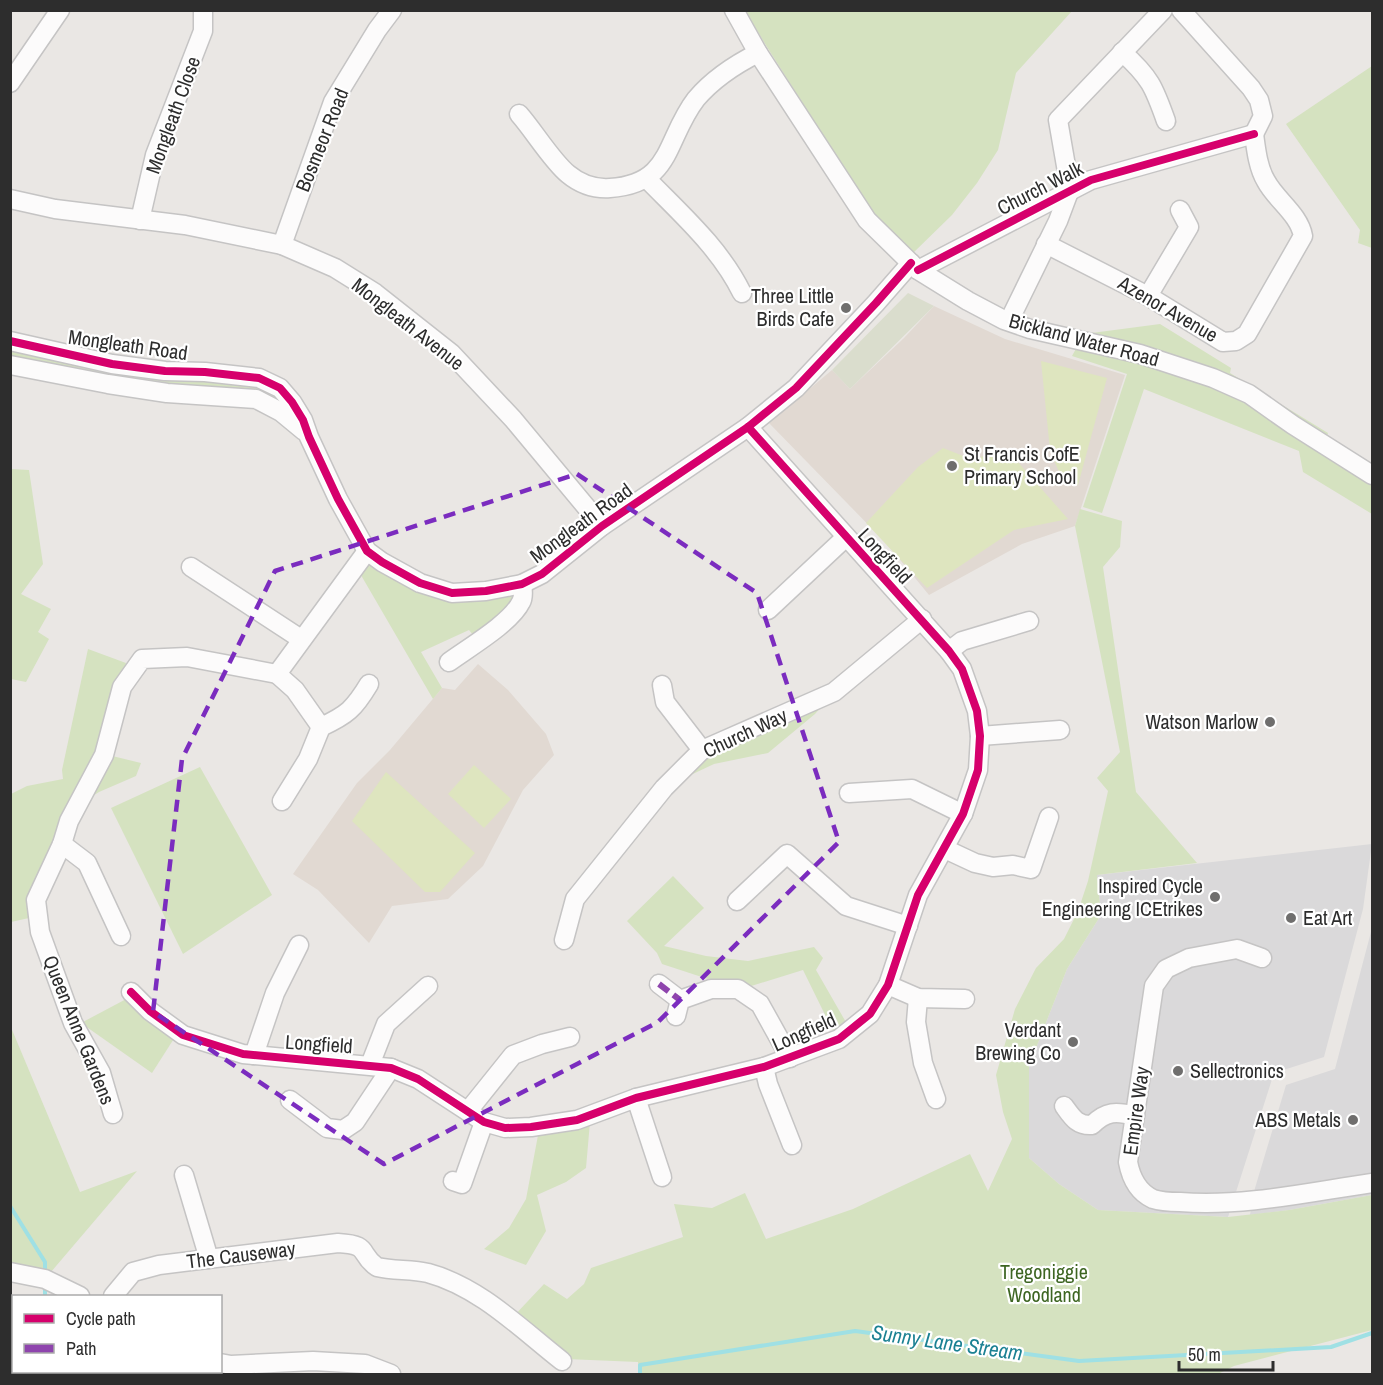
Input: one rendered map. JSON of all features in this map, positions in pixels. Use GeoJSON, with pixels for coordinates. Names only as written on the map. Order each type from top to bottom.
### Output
{"type":"FeatureCollection","features":[{"type":"Feature","properties":{"kind":"street"},"geometry":{"type":"LineString","coordinates":[[10,83],[60,10]]}},
{"type":"Feature","properties":{"kind":"street","name":"Mongleath Close"},"geometry":{"type":"LineString","coordinates":[[140,220],[155,155],[203,31],[203,10]]}},
{"type":"Feature","properties":{"kind":"street","name":"Bosmeor Road"},"geometry":{"type":"LineString","coordinates":[[282,245],[333,102],[377,30],[392,10]]}},
{"type":"Feature","properties":{"kind":"street","name":"Bickland Water Road"},"geometry":{"type":"LineString","coordinates":[[734,10],[758,53],[867,220],[914,266],[968,301],[1009,321],[1039,331],[1150,357],[1213,378],[1249,394],[1372,475]]}},
{"type":"Feature","properties":{"kind":"street"},"geometry":{"type":"LineString","coordinates":[[1009,321],[1058,221],[1070,189],[1058,120],[1163,10]]}},
{"type":"Feature","properties":{"kind":"street"},"geometry":{"type":"LineString","coordinates":[[1181,10],[1251,88],[1259,100],[1263,116],[1254,134]]}},
{"type":"Feature","properties":{"kind":"street"},"geometry":{"type":"LineString","coordinates":[[1122,52],[1143,71],[1156,90],[1166,121]]}},
{"type":"Feature","properties":{"kind":"street"},"geometry":{"type":"LineString","coordinates":[[519,114],[567,174],[581,183],[601,189],[626,187],[647,179],[666,158],[684,116],[716,78],[758,53]]}},
{"type":"Feature","properties":{"kind":"street","name":"Church Walk"},"geometry":{"type":"LineString","coordinates":[[914,266],[1090,180],[1254,134]]}},
{"type":"Feature","properties":{"kind":"street","name":"Azenor Avenue"},"geometry":{"type":"LineString","coordinates":[[1046,244],[1148,296],[1223,342],[1236,341],[1247,334],[1303,236],[1301,226],[1265,180],[1254,134]]}},
{"type":"Feature","properties":{"kind":"street"},"geometry":{"type":"LineString","coordinates":[[647,179],[720,255],[742,293]]}},
{"type":"Feature","properties":{"kind":"street","name":"Mongleath Avenue"},"geometry":{"type":"LineString","coordinates":[[10,200],[55,209],[185,225],[282,245],[334,268],[375,293],[451,353],[513,419],[602,526]]}},
{"type":"Feature","properties":{"kind":"street"},"geometry":{"type":"LineString","coordinates":[[1148,296],[1189,227],[1180,210]]}},
{"type":"Feature","properties":{"kind":"street","name":"Mongleath Road"},"geometry":{"type":"LineString","coordinates":[[10,341],[112,364],[165,371],[206,372],[259,378],[280,388],[303,420],[338,499],[367,551],[420,583],[452,593],[486,591],[522,584],[542,574],[602,526],[748,427],[796,388],[914,266]]}},
{"type":"Feature","properties":{"kind":"street","name":"Mongleath Road"},"geometry":{"type":"LineString","coordinates":[[10,365],[167,393],[256,399],[281,412],[309,437]]}},
{"type":"Feature","properties":{"kind":"street","name":"Longfield"},"geometry":{"type":"LineString","coordinates":[[132,992],[150,1011],[183,1035],[243,1054],[391,1068],[417,1079],[484,1122],[506,1128],[578,1120],[636,1098],[764,1067],[839,1039],[870,1014],[888,985],[918,894],[963,814],[978,770],[980,736],[977,711],[962,669],[949,651],[748,427]]}},
{"type":"Feature","properties":{"kind":"street"},"geometry":{"type":"LineString","coordinates":[[768,610],[846,537]]}},
{"type":"Feature","properties":{"kind":"street"},"geometry":{"type":"LineString","coordinates":[[321,727],[296,690],[277,674],[367,551]]}},
{"type":"Feature","properties":{"kind":"street"},"geometry":{"type":"LineString","coordinates":[[191,567],[301,639]]}},
{"type":"Feature","properties":{"kind":"street"},"geometry":{"type":"LineString","coordinates":[[449,662],[500,625],[517,608],[522,600],[522,584]]}},
{"type":"Feature","properties":{"kind":"street","name":"Church Way"},"geometry":{"type":"LineString","coordinates":[[564,940],[575,899],[664,788],[702,750],[834,692],[922,619]]}},
{"type":"Feature","properties":{"kind":"street"},"geometry":{"type":"LineString","coordinates":[[949,651],[962,641],[1029,621]]}},
{"type":"Feature","properties":{"kind":"street","name":"Queen Anne Gardens"},"geometry":{"type":"LineString","coordinates":[[113,1114],[101,1073],[73,1023],[40,932],[36,900],[62,844],[69,821],[104,754],[122,687],[142,659],[187,657],[277,674]]}},
{"type":"Feature","properties":{"kind":"street"},"geometry":{"type":"LineString","coordinates":[[282,801],[308,759],[321,727],[355,706],[369,684]]}},
{"type":"Feature","properties":{"kind":"street"},"geometry":{"type":"LineString","coordinates":[[662,685],[665,702],[702,750]]}},
{"type":"Feature","properties":{"kind":"street"},"geometry":{"type":"LineString","coordinates":[[980,736],[1060,730]]}},
{"type":"Feature","properties":{"kind":"street"},"geometry":{"type":"LineString","coordinates":[[849,793],[912,789],[963,814]]}},
{"type":"Feature","properties":{"kind":"street"},"geometry":{"type":"LineString","coordinates":[[945,849],[975,863],[993,867],[1013,865],[1031,869],[1049,817]]}},
{"type":"Feature","properties":{"kind":"street"},"geometry":{"type":"LineString","coordinates":[[62,844],[87,863],[121,936]]}},
{"type":"Feature","properties":{"kind":"street"},"geometry":{"type":"LineString","coordinates":[[737,901],[787,854],[846,906],[908,926]]}},
{"type":"Feature","properties":{"kind":"street","name":"Longfield"},"geometry":{"type":"LineString","coordinates":[[254,1055],[275,993],[299,945]]}},
{"type":"Feature","properties":{"kind":"street","name":"Empire Way"},"geometry":{"type":"LineString","coordinates":[[1262,958],[1237,949],[1189,958],[1166,969],[1155,986],[1128,1162],[1131,1176],[1141,1191],[1160,1201],[1200,1204],[1246,1201],[1372,1183]]}},
{"type":"Feature","properties":{"kind":"street","name":"Longfield"},"geometry":{"type":"LineString","coordinates":[[659,984],[678,1008],[711,989],[738,989],[760,1004],[790,1058]]}},
{"type":"Feature","properties":{"kind":"street"},"geometry":{"type":"LineString","coordinates":[[888,985],[918,998],[965,999]]}},
{"type":"Feature","properties":{"kind":"street","name":"Longfield"},"geometry":{"type":"LineString","coordinates":[[370,1065],[386,1024],[428,986]]}},
{"type":"Feature","properties":{"kind":"street"},"geometry":{"type":"LineString","coordinates":[[918,998],[916,1022],[923,1063],[936,1100]]}},
{"type":"Feature","properties":{"kind":"street"},"geometry":{"type":"LineString","coordinates":[[468,1111],[513,1055],[570,1036]]}},
{"type":"Feature","properties":{"kind":"street","name":"Longfield"},"geometry":{"type":"LineString","coordinates":[[764,1067],[768,1084],[792,1145]]}},
{"type":"Feature","properties":{"kind":"street"},"geometry":{"type":"LineString","coordinates":[[290,1100],[327,1128],[343,1130],[355,1122],[391,1068]]}},
{"type":"Feature","properties":{"kind":"street"},"geometry":{"type":"LineString","coordinates":[[636,1098],[662,1177]]}},
{"type":"Feature","properties":{"kind":"street"},"geometry":{"type":"LineString","coordinates":[[1064,1106],[1073,1119],[1082,1125],[1092,1125],[1100,1117],[1112,1111],[1135,1116]]}},
{"type":"Feature","properties":{"kind":"street"},"geometry":{"type":"LineString","coordinates":[[453,1181],[462,1184],[484,1122]]}},
{"type":"Feature","properties":{"kind":"street"},"geometry":{"type":"LineString","coordinates":[[184,1175],[209,1259]]}},
{"type":"Feature","properties":{"kind":"street","name":"The Causeway"},"geometry":{"type":"LineString","coordinates":[[114,1295],[134,1272],[159,1265],[338,1243],[356,1244],[364,1250],[373,1264],[382,1268],[428,1273],[458,1285],[497,1308],[562,1361]]}},
{"type":"Feature","properties":{"kind":"street"},"geometry":{"type":"LineString","coordinates":[[10,1272],[45,1280],[78,1295]]}},
{"type":"Feature","properties":{"kind":"street"},"geometry":{"type":"LineString","coordinates":[[222,1363],[231,1365],[314,1361],[365,1364],[391,1374]]}},
{"type":"Feature","properties":{"kind":"highlighted area"},"geometry":{"type":"Polygon","coordinates":[[[577,474],[757,593],[839,842],[658,1022],[384,1164],[153,1012],[182,759],[275,571],[577,474]]]}},
{"type":"Feature","properties":{"kind":"shaded area","name":"St Francis CofE Primary School"},"geometry":{"type":"Polygon","coordinates":[[[934,306],[1005,339],[1125,375],[1075,526],[1022,544],[929,595],[887,544],[769,423],[832,370],[850,389],[934,306]]]}},
{"type":"Feature","properties":{"kind":"shaded area"},"geometry":{"type":"Polygon","coordinates":[[[478,664],[508,690],[546,734],[554,755],[523,790],[483,866],[448,899],[392,906],[369,943],[318,890],[293,874],[357,783],[390,750],[442,688],[455,690],[478,664]]]}},
{"type":"Feature","properties":{"kind":"shaded area"},"geometry":{"type":"Polygon","coordinates":[[[1372,844],[1363,909],[1324,1057],[1274,1073],[1228,1217],[1098,1210],[1059,1184],[1029,1158],[1029,1066],[1067,969],[1101,915],[1097,875],[1372,844]]]}},
{"type":"Feature","properties":{"kind":"shaded area"},"geometry":{"type":"Polygon","coordinates":[[[1372,928],[1372,1195],[1250,1215],[1255,1188],[1286,1085],[1335,1069],[1372,928]]]}},
{"type":"Feature","properties":{"kind":"green space"},"geometry":{"type":"Polygon","coordinates":[[[745,11],[1072,11],[1016,73],[998,150],[977,183],[952,215],[911,255],[873,216],[831,153],[833,151],[745,11]]]}},
{"type":"Feature","properties":{"kind":"green space"},"geometry":{"type":"Polygon","coordinates":[[[1372,66],[1372,248],[1358,243],[1360,230],[1286,124],[1372,66]]]}},
{"type":"Feature","properties":{"kind":"green space"},"geometry":{"type":"Polygon","coordinates":[[[908,293],[934,306],[850,389],[832,370],[908,293]]]}},
{"type":"Feature","properties":{"kind":"green space"},"geometry":{"type":"Polygon","coordinates":[[[1160,324],[1231,368],[1230,373],[1328,433],[1323,449],[1372,481],[1372,514],[1303,472],[1299,451],[1144,389],[1102,513],[1083,507],[1127,374],[1072,356],[1084,334],[1160,324]]]}},
{"type":"Feature","properties":{"kind":"green space"},"geometry":{"type":"Polygon","coordinates":[[[11,346],[258,383],[276,391],[295,416],[170,389],[11,361],[11,346]]]}},
{"type":"Feature","properties":{"kind":"green space"},"geometry":{"type":"Polygon","coordinates":[[[1041,361],[1107,378],[1078,485],[1063,482],[1050,450],[1041,361]]]}},
{"type":"Feature","properties":{"kind":"green space"},"geometry":{"type":"Polygon","coordinates":[[[943,448],[971,459],[1008,451],[1068,519],[1014,530],[927,588],[866,523],[918,467],[943,448]]]}},
{"type":"Feature","properties":{"kind":"green space"},"geometry":{"type":"Polygon","coordinates":[[[11,469],[29,470],[43,564],[21,594],[51,609],[38,632],[49,639],[26,682],[11,679],[11,469]]]}},
{"type":"Feature","properties":{"kind":"green space","name":"Tregoniggie Woodland"},"geometry":{"type":"Polygon","coordinates":[[[1080,509],[1122,521],[1120,547],[1103,567],[1136,792],[1197,863],[1097,875],[1101,915],[1067,969],[1029,1066],[1029,1158],[1059,1184],[1098,1210],[1228,1217],[1289,1210],[1372,1195],[1372,1330],[1234,1366],[1218,1374],[639,1374],[638,1362],[566,1359],[511,1319],[544,1284],[567,1299],[584,1284],[591,1268],[683,1237],[674,1204],[712,1208],[745,1193],[766,1239],[853,1209],[970,1154],[988,1191],[1012,1139],[1003,1112],[996,1075],[1015,1009],[1036,968],[1064,939],[1078,911],[1088,881],[1108,791],[1097,778],[1120,752],[1075,526],[1080,509]]]}},
{"type":"Feature","properties":{"kind":"green space"},"geometry":{"type":"Polygon","coordinates":[[[368,558],[427,593],[515,590],[516,604],[473,635],[469,630],[421,652],[442,688],[433,699],[358,570],[368,558]]]}},
{"type":"Feature","properties":{"kind":"green space"},"geometry":{"type":"Polygon","coordinates":[[[88,649],[126,663],[100,753],[141,763],[136,776],[99,792],[66,813],[29,902],[29,918],[11,922],[11,794],[27,786],[63,779],[62,770],[88,649]]]}},
{"type":"Feature","properties":{"kind":"green space"},"geometry":{"type":"Polygon","coordinates":[[[824,704],[768,753],[714,764],[680,780],[709,751],[824,704]]]}},
{"type":"Feature","properties":{"kind":"green space"},"geometry":{"type":"Polygon","coordinates":[[[474,765],[511,799],[484,828],[448,794],[474,765]]]}},
{"type":"Feature","properties":{"kind":"green space"},"geometry":{"type":"Polygon","coordinates":[[[200,767],[272,895],[183,954],[111,808],[200,767]]]}},
{"type":"Feature","properties":{"kind":"green space"},"geometry":{"type":"Polygon","coordinates":[[[386,772],[475,853],[440,892],[425,892],[352,821],[386,772]]]}},
{"type":"Feature","properties":{"kind":"green space"},"geometry":{"type":"Polygon","coordinates":[[[673,876],[704,908],[664,946],[706,956],[748,961],[814,947],[823,958],[816,970],[847,1024],[834,1033],[803,970],[748,987],[717,982],[662,964],[657,953],[627,921],[673,876]]]}},
{"type":"Feature","properties":{"kind":"green space"},"geometry":{"type":"Polygon","coordinates":[[[130,997],[175,1037],[152,1073],[81,1023],[130,997]]]}},
{"type":"Feature","properties":{"kind":"green space"},"geometry":{"type":"Polygon","coordinates":[[[10,1025],[80,1192],[137,1171],[45,1279],[11,1272],[10,1025]]]}},
{"type":"Feature","properties":{"kind":"green space"},"geometry":{"type":"Polygon","coordinates":[[[590,1122],[586,1168],[566,1182],[537,1195],[546,1231],[526,1265],[484,1249],[509,1228],[526,1199],[539,1130],[590,1122]]]}},
{"type":"Feature","properties":{"kind":"waterway","name":"Sunny Lane Stream"},"geometry":{"type":"LineString","coordinates":[[10,1206],[45,1262],[45,1269]]}},
{"type":"Feature","properties":{"kind":"waterway","name":"Sunny Lane Stream"},"geometry":{"type":"LineString","coordinates":[[45,1290],[45,1295]]}},
{"type":"Feature","properties":{"kind":"waterway","name":"Sunny Lane Stream"},"geometry":{"type":"LineString","coordinates":[[640,1374],[640,1365],[855,1331],[1079,1361],[1331,1347],[1372,1333]]}},
{"type":"Feature","properties":{"kind":"marked path"},"geometry":{"type":"LineString","coordinates":[[659,984],[680,1000]]}},
{"type":"Feature","properties":{"kind":"cycle path"},"geometry":{"type":"LineString","coordinates":[[918,270],[1091,180],[1254,134]]}},
{"type":"Feature","properties":{"kind":"cycle path"},"geometry":{"type":"LineString","coordinates":[[10,341],[112,364],[165,371],[205,372],[259,378],[280,388],[303,420],[338,499],[367,551],[420,583],[452,593],[486,591],[522,584],[542,574],[602,526],[748,427],[796,388],[911,263]]}},
{"type":"Feature","properties":{"kind":"cycle path"},"geometry":{"type":"LineString","coordinates":[[131,992],[150,1011],[183,1035],[243,1054],[391,1068],[418,1079],[484,1122],[505,1128],[531,1127],[577,1120],[636,1098],[764,1067],[839,1039],[870,1014],[888,985],[918,895],[963,814],[978,770],[980,736],[977,711],[962,669],[949,651],[748,427]]}},
{"type":"Feature","properties":{"kind":"place","name":"Three Little Birds Cafe"},"geometry":{"type":"Point","coordinates":[846,308]}},
{"type":"Feature","properties":{"kind":"place","name":"St Francis CofE Primary School"},"geometry":{"type":"Point","coordinates":[952,466]}},
{"type":"Feature","properties":{"kind":"place","name":"Watson Marlow"},"geometry":{"type":"Point","coordinates":[1270,722]}},
{"type":"Feature","properties":{"kind":"place","name":"Inspired Cycle Engineering ICEtrikes"},"geometry":{"type":"Point","coordinates":[1215,897]}},
{"type":"Feature","properties":{"kind":"place","name":"Eat Art"},"geometry":{"type":"Point","coordinates":[1291,918]}},
{"type":"Feature","properties":{"kind":"place","name":"Verdant Brewing Co"},"geometry":{"type":"Point","coordinates":[1073,1042]}},
{"type":"Feature","properties":{"kind":"place","name":"Sellectronics"},"geometry":{"type":"Point","coordinates":[1178,1071]}},
{"type":"Feature","properties":{"kind":"place","name":"ABS Metals"},"geometry":{"type":"Point","coordinates":[1353,1120]}}]}
